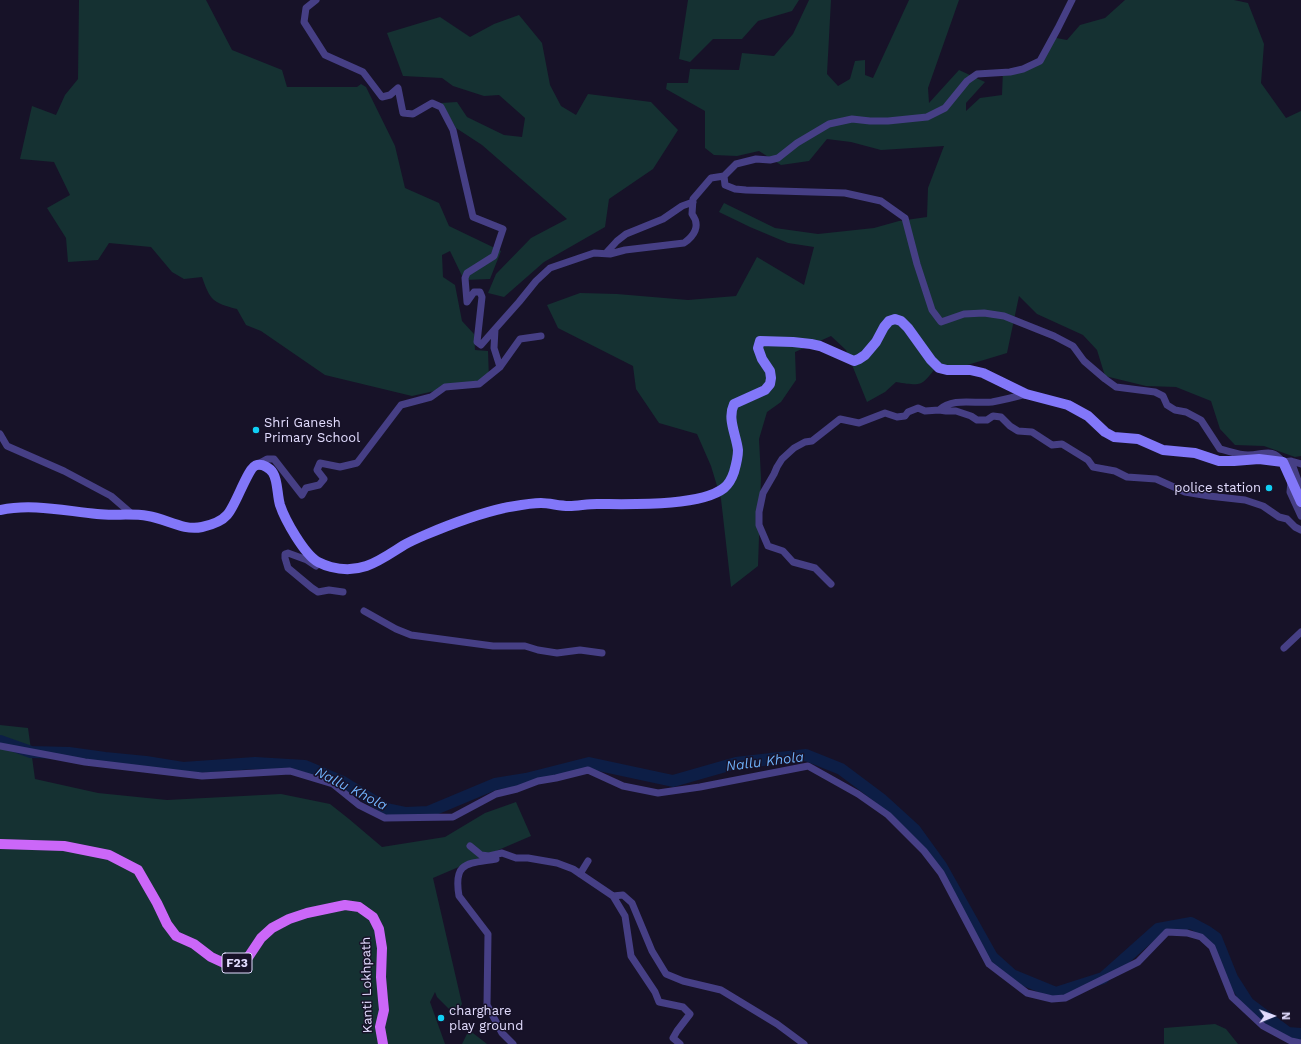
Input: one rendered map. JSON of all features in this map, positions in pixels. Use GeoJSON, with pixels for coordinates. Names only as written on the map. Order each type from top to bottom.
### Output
{"type":"FeatureCollection","features":[{"type":"Feature","properties":{"kind":"main road"},"geometry":{"type":"LineString","coordinates":[[0,510],[16,507],[29,507],[96,514],[133,515],[153,517],[187,528],[202,527],[216,523],[229,514],[238,498],[250,470],[258,464],[267,467],[273,472],[280,505],[290,527],[308,554],[318,562],[330,567],[363,568],[434,531],[482,513],[540,503],[569,506],[660,503],[702,497],[716,493],[730,482],[737,460],[738,450],[731,416],[734,404],[766,390],[770,384],[770,371],[762,359],[758,348],[760,341],[802,342],[816,345],[854,361],[865,355],[876,342],[884,327],[889,321],[895,319],[901,321],[908,328],[931,360],[939,368],[947,370],[970,370],[983,373],[1026,394],[1068,405],[1097,423],[1105,432],[1114,436],[1138,439],[1164,450],[1194,453],[1219,460],[1234,461],[1259,459],[1287,461],[1291,482],[1301,502]]}},
{"type":"Feature","properties":{"kind":"main road","name":"Kanti Lokhpath"},"geometry":{"type":"LineString","coordinates":[[0,844],[64,846],[109,855],[138,870],[167,924],[176,936],[194,944],[211,957],[224,963],[240,963],[249,956],[261,938],[272,928],[289,919],[307,913],[345,905],[359,907],[373,917],[379,929],[382,948],[381,977],[384,1000],[384,1010],[380,1027],[383,1044]]}},
{"type":"Feature","properties":{"kind":"street"},"geometry":{"type":"LineString","coordinates":[[316,0],[306,8],[304,22],[325,55],[363,72],[382,97],[390,95],[398,88],[403,113],[413,114],[432,103],[441,107],[453,130],[473,217],[503,229],[494,256],[467,272],[465,278],[467,302],[474,292],[480,292],[482,297],[477,342],[481,345],[536,281],[550,268],[587,255],[610,254],[625,250],[684,243],[691,238],[696,230],[695,219],[692,214],[693,199],[711,178],[724,176],[736,164],[756,159],[770,160],[778,158],[797,143],[829,124],[852,119],[888,121],[927,117],[945,108],[967,81],[976,74],[1010,72],[1023,69],[1040,61],[1072,0]]}},
{"type":"Feature","properties":{"kind":"street"},"geometry":{"type":"LineString","coordinates":[[724,176],[725,185],[735,189],[845,193],[881,201],[905,218],[917,264],[932,310],[941,322],[964,314],[984,313],[1004,316],[1054,336],[1073,346],[1084,360],[1116,387],[1154,392],[1163,396],[1167,405],[1174,410],[1186,412],[1201,420],[1220,449],[1248,455],[1267,452],[1278,455],[1287,461],[1301,464]]}},
{"type":"Feature","properties":{"kind":"street"},"geometry":{"type":"LineString","coordinates":[[606,253],[626,234],[664,219],[682,206],[693,202]]}},
{"type":"Feature","properties":{"kind":"street"},"geometry":{"type":"LineString","coordinates":[[495,329],[494,348],[500,367]]}},
{"type":"Feature","properties":{"kind":"street"},"geometry":{"type":"LineString","coordinates":[[258,464],[267,459],[274,459],[302,495],[306,488],[319,485],[324,479],[317,470],[320,463],[340,467],[357,463],[401,405],[431,397],[445,387],[479,384],[500,367],[520,339],[541,336]]}},
{"type":"Feature","properties":{"kind":"street"},"geometry":{"type":"LineString","coordinates":[[940,410],[943,406],[951,403],[991,402],[1026,394]]}},
{"type":"Feature","properties":{"kind":"street"},"geometry":{"type":"LineString","coordinates":[[831,584],[815,568],[793,562],[783,551],[768,546],[759,525],[758,512],[763,493],[782,459],[794,448],[805,442],[812,441],[840,419],[859,423],[885,414],[897,417],[905,416],[908,412],[918,408],[925,411],[956,411],[971,416],[977,420],[987,420],[994,416],[1001,418],[1018,431],[1032,432],[1052,445],[1062,444],[1088,460],[1093,467],[1115,471],[1127,477],[1156,479],[1186,492],[1245,500],[1263,506],[1278,517],[1287,519],[1295,527],[1301,530]]}},
{"type":"Feature","properties":{"kind":"street"},"geometry":{"type":"LineString","coordinates":[[0,434],[7,446],[71,475],[111,496],[133,515]]}},
{"type":"Feature","properties":{"kind":"street"},"geometry":{"type":"LineString","coordinates":[[1287,461],[1301,489]]}},
{"type":"Feature","properties":{"kind":"street"},"geometry":{"type":"LineString","coordinates":[[1291,482],[1290,492],[1301,516]]}},
{"type":"Feature","properties":{"kind":"street"},"geometry":{"type":"LineString","coordinates":[[330,567],[317,567],[307,560],[288,553],[285,554],[288,568],[318,592],[329,590],[343,592]]}},
{"type":"Feature","properties":{"kind":"street"},"geometry":{"type":"LineString","coordinates":[[364,611],[396,629],[411,635],[493,646],[525,646],[557,653],[580,650],[602,653]]}},
{"type":"Feature","properties":{"kind":"street"},"geometry":{"type":"LineString","coordinates":[[1284,648],[1301,632]]}},
{"type":"Feature","properties":{"kind":"street"},"geometry":{"type":"LineString","coordinates":[[0,746],[85,762],[202,776],[290,771],[333,784],[359,805],[385,818],[453,817],[496,794],[588,770],[623,786],[658,794],[808,766],[858,794],[888,815],[924,851],[940,873],[989,964],[1027,993],[1052,999],[1065,998],[1138,962],[1167,932],[1187,934],[1201,937],[1212,947],[1232,996],[1263,1026],[1291,1041],[1301,1043]]}},
{"type":"Feature","properties":{"kind":"street"},"geometry":{"type":"LineString","coordinates":[[470,846],[481,854],[489,856],[502,853],[508,854],[512,857]]}},
{"type":"Feature","properties":{"kind":"street"},"geometry":{"type":"LineString","coordinates":[[513,1044],[502,1033],[487,1005],[488,934],[459,896],[458,878],[462,867],[465,865],[512,857],[557,864],[573,869],[612,896],[625,916],[631,956],[655,992],[659,1002],[683,1007],[690,1014],[677,1030],[674,1038],[680,1044]]}},
{"type":"Feature","properties":{"kind":"street"},"geometry":{"type":"LineString","coordinates":[[580,874],[588,861]]}},
{"type":"Feature","properties":{"kind":"street"},"geometry":{"type":"LineString","coordinates":[[612,896],[623,895],[632,903],[652,951],[666,974],[683,981],[721,990],[777,1024],[804,1044]]}},
{"type":"Feature","properties":{"kind":"green space"},"geometry":{"type":"Polygon","coordinates":[[[79,0],[206,0],[232,50],[282,70],[287,87],[357,87],[361,84],[366,87],[395,146],[405,188],[439,203],[449,226],[501,251],[490,279],[464,280],[450,251],[442,255],[443,277],[455,285],[462,321],[474,334],[475,350],[488,351],[489,379],[412,396],[325,375],[261,331],[246,325],[237,309],[217,302],[207,291],[202,277],[184,279],[172,272],[151,247],[109,243],[98,260],[68,262],[66,238],[47,208],[70,195],[54,162],[20,159],[32,106],[56,115],[65,95],[78,79],[79,0]]]}},
{"type":"Feature","properties":{"kind":"green space"},"geometry":{"type":"Polygon","coordinates":[[[688,0],[799,0],[792,11],[758,21],[742,39],[713,39],[690,62],[679,59],[688,0]]]}},
{"type":"Feature","properties":{"kind":"green space"},"geometry":{"type":"Polygon","coordinates":[[[809,0],[831,0],[827,74],[838,86],[850,79],[855,61],[865,60],[865,75],[873,78],[909,0],[959,0],[928,88],[929,103],[959,70],[985,82],[966,103],[966,111],[980,98],[1002,95],[1003,70],[1042,62],[1051,37],[1067,40],[1080,25],[1105,18],[1125,0],[1234,0],[1248,3],[1264,44],[1261,83],[1286,118],[1301,111],[1301,456],[1295,457],[1264,446],[1235,445],[1220,429],[1211,401],[1176,387],[1146,386],[1105,376],[1097,350],[1083,335],[1037,314],[1019,296],[1007,353],[964,366],[937,366],[924,381],[916,384],[896,382],[885,392],[867,402],[846,350],[831,336],[795,352],[796,380],[781,402],[767,412],[759,439],[761,478],[758,566],[731,587],[721,499],[711,466],[697,434],[659,423],[636,389],[633,366],[558,328],[547,305],[580,293],[617,294],[688,300],[736,296],[757,257],[804,285],[814,247],[788,243],[719,212],[724,203],[775,228],[818,234],[874,228],[899,221],[927,217],[928,188],[944,146],[881,150],[851,142],[827,139],[809,161],[781,165],[759,151],[737,156],[714,155],[705,148],[705,111],[666,89],[667,83],[688,83],[690,69],[739,70],[742,53],[774,56],[793,34],[809,0]]]}},
{"type":"Feature","properties":{"kind":"green space"},"geometry":{"type":"Polygon","coordinates":[[[519,15],[542,43],[550,85],[561,106],[576,115],[588,94],[651,102],[678,130],[653,169],[609,199],[605,227],[544,262],[504,297],[488,293],[496,274],[531,238],[567,219],[482,145],[456,128],[441,103],[457,102],[467,117],[504,135],[522,137],[525,118],[499,95],[484,96],[453,86],[442,78],[403,76],[387,33],[440,17],[470,37],[494,24],[519,15]]]}},
{"type":"Feature","properties":{"kind":"green space"},"geometry":{"type":"Polygon","coordinates":[[[0,725],[28,728],[35,779],[98,793],[167,800],[281,794],[330,804],[382,847],[445,837],[485,813],[516,802],[531,836],[433,878],[462,1004],[455,1015],[437,997],[435,992],[430,1002],[445,1044],[0,1044],[0,725]]]}},
{"type":"Feature","properties":{"kind":"green space"},"geometry":{"type":"Polygon","coordinates":[[[1215,1024],[1226,1029],[1238,1044],[1164,1044],[1164,1028],[1215,1024]]]}},
{"type":"Feature","properties":{"kind":"green space"},"geometry":{"type":"Polygon","coordinates":[[[469,1030],[487,1044],[462,1044],[469,1030]]]}},
{"type":"Feature","properties":{"kind":"waterway","name":"Nallu Khola"},"geometry":{"type":"LineString","coordinates":[[0,741],[31,752],[69,753],[183,768],[255,763],[305,766],[343,782],[387,809],[406,813],[428,812],[495,784],[526,779],[589,763],[673,781],[736,763],[806,755],[841,769],[881,799],[915,830],[941,866],[992,957],[1012,975],[1056,993],[1103,978],[1158,929],[1191,923],[1216,938],[1232,978],[1248,1003],[1288,1033],[1301,1034]]}},
{"type":"Feature","properties":{"kind":"place","name":"Shri Ganesh Primary School"},"geometry":{"type":"Point","coordinates":[256,430]}},
{"type":"Feature","properties":{"kind":"place","name":"police station"},"geometry":{"type":"Point","coordinates":[1269,488]}},
{"type":"Feature","properties":{"kind":"place","name":"charghare play ground"},"geometry":{"type":"Point","coordinates":[441,1018]}}]}
